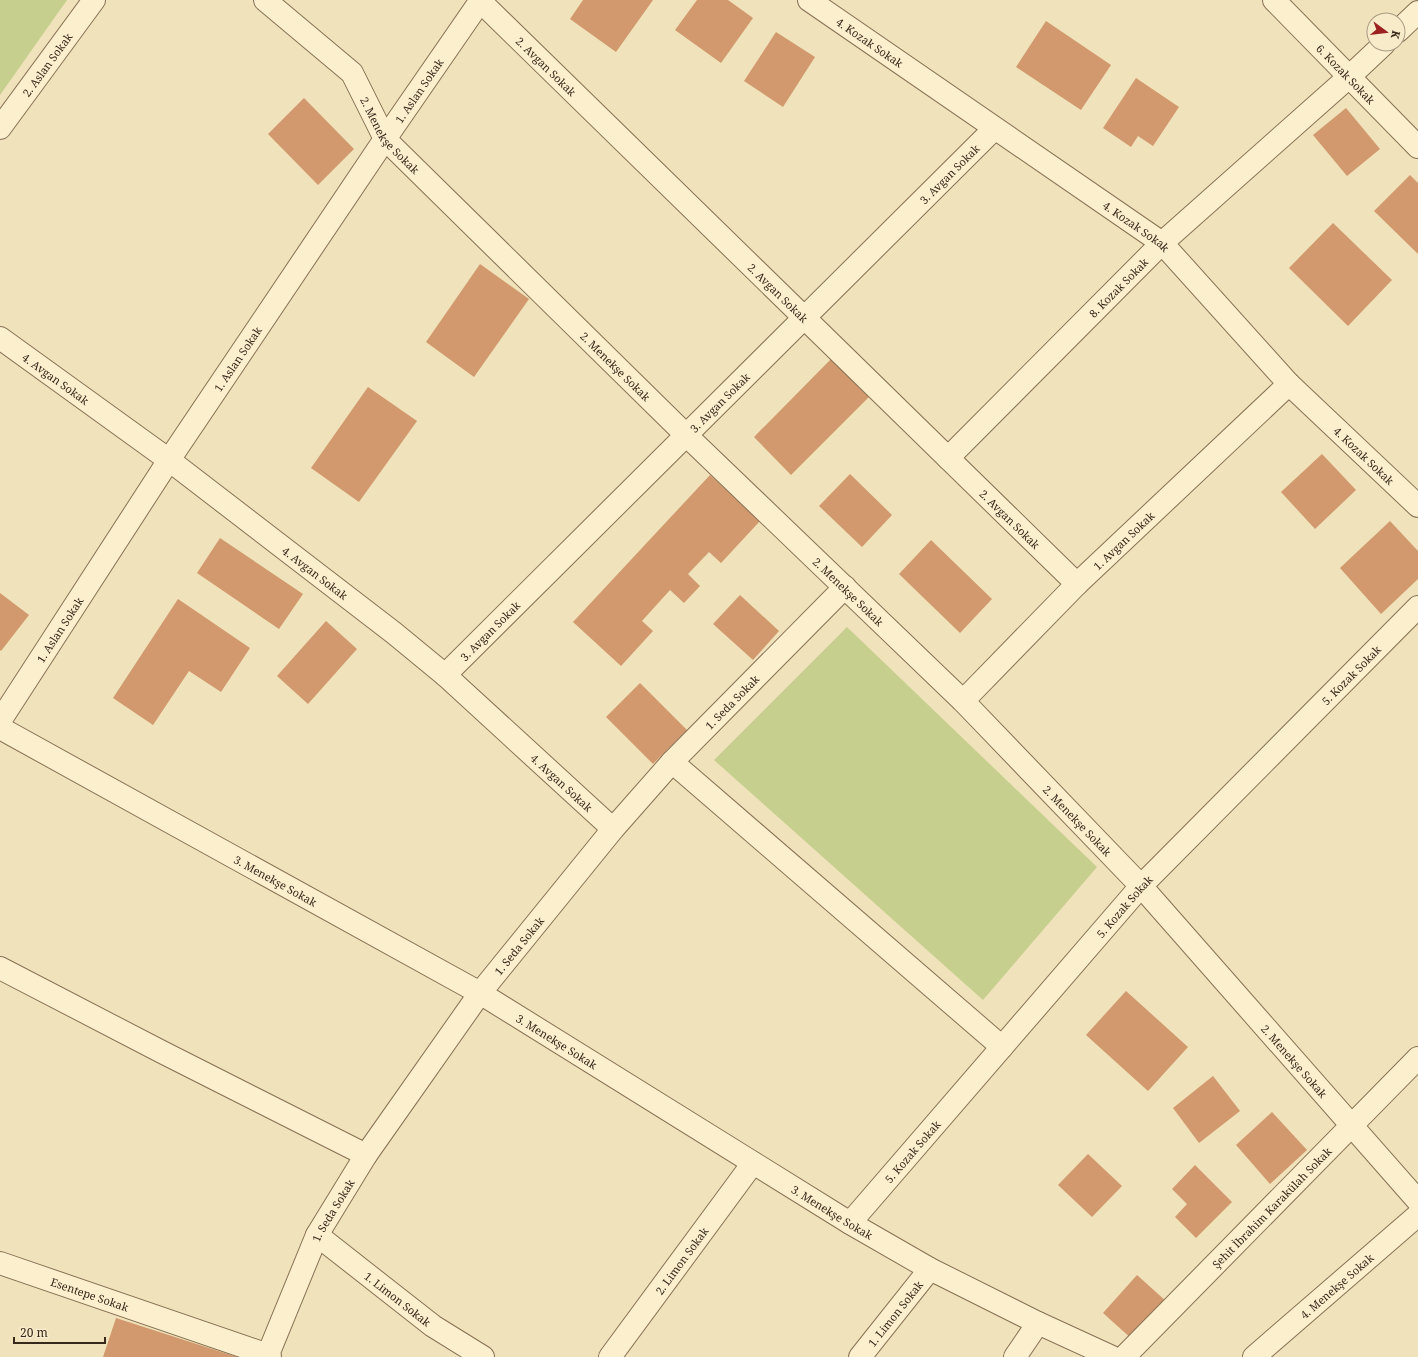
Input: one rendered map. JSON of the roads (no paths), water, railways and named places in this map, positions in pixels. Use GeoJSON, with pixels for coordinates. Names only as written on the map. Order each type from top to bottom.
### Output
{"type":"FeatureCollection","features":[{"type":"Feature","properties":{"kind":"street","name":"2. Aslan Sokak"},"geometry":{"type":"LineString","coordinates":[[0,128],[94,0]]}},
{"type":"Feature","properties":{"kind":"street","name":"2. Menekşe Sokak"},"geometry":{"type":"LineString","coordinates":[[264,0],[352,73],[385,139],[686,435],[963,701],[1141,886],[1418,1201]]}},
{"type":"Feature","properties":{"kind":"street","name":"1. Aslan Sokak"},"geometry":{"type":"LineString","coordinates":[[0,721],[169,460],[480,0]]}},
{"type":"Feature","properties":{"kind":"street","name":"2. Avgan Sokak"},"geometry":{"type":"LineString","coordinates":[[480,0],[1077,584]]}},
{"type":"Feature","properties":{"kind":"street","name":"4. Kozak Sokak"},"geometry":{"type":"LineString","coordinates":[[809,0],[1162,243],[1289,384],[1418,506]]}},
{"type":"Feature","properties":{"kind":"street","name":"6. Kozak Sokak"},"geometry":{"type":"LineString","coordinates":[[1274,0],[1418,147]]}},
{"type":"Feature","properties":{"kind":"street"},"geometry":{"type":"LineString","coordinates":[[1406,23],[1418,12]]}},
{"type":"Feature","properties":{"kind":"street","name":"8. Kozak Sokak"},"geometry":{"type":"LineString","coordinates":[[948,458],[1162,243],[1376,52]]}},
{"type":"Feature","properties":{"kind":"street","name":"3. Avgan Sokak"},"geometry":{"type":"LineString","coordinates":[[444,675],[994,128]]}},
{"type":"Feature","properties":{"kind":"street","name":"4. Avgan Sokak"},"geometry":{"type":"LineString","coordinates":[[0,338],[169,460],[394,633],[444,675],[613,829]]}},
{"type":"Feature","properties":{"kind":"street","name":"1. Avgan Sokak"},"geometry":{"type":"LineString","coordinates":[[963,701],[1077,584],[1289,384]]}},
{"type":"Feature","properties":{"kind":"street","name":"1. Seda Sokak"},"geometry":{"type":"LineString","coordinates":[[268,1356],[317,1235],[366,1155],[480,993],[613,829],[672,762],[845,587]]}},
{"type":"Feature","properties":{"kind":"street","name":"5. Kozak Sokak"},"geometry":{"type":"LineString","coordinates":[[850,1223],[1141,886],[1418,607]]}},
{"type":"Feature","properties":{"kind":"street","name":"3. Menekşe Sokak"},"geometry":{"type":"LineString","coordinates":[[0,728],[480,993],[752,1163],[850,1223],[930,1269],[1038,1323],[1112,1357]]}},
{"type":"Feature","properties":{"kind":"street"},"geometry":{"type":"LineString","coordinates":[[672,762],[1002,1047]]}},
{"type":"Feature","properties":{"kind":"street"},"geometry":{"type":"LineString","coordinates":[[0,968],[366,1155]]}},
{"type":"Feature","properties":{"kind":"street","name":"Şehit İbrahim Karakülah Sokak"},"geometry":{"type":"LineString","coordinates":[[1124,1357],[1418,1058]]}},
{"type":"Feature","properties":{"kind":"street","name":"2. Limon Sokak"},"geometry":{"type":"LineString","coordinates":[[610,1357],[752,1163]]}},
{"type":"Feature","properties":{"kind":"street","name":"4. Menekşe Sokak"},"geometry":{"type":"LineString","coordinates":[[1254,1357],[1418,1214]]}},
{"type":"Feature","properties":{"kind":"street","name":"1. Limon Sokak"},"geometry":{"type":"LineString","coordinates":[[317,1235],[433,1326],[483,1357]]}},
{"type":"Feature","properties":{"kind":"street","name":"Esentepe Sokak"},"geometry":{"type":"LineString","coordinates":[[0,1263],[268,1356]]}},
{"type":"Feature","properties":{"kind":"street","name":"1. Limon Sokak"},"geometry":{"type":"LineString","coordinates":[[860,1357],[930,1269]]}},
{"type":"Feature","properties":{"kind":"street"},"geometry":{"type":"LineString","coordinates":[[1015,1357],[1038,1323]]}}]}
